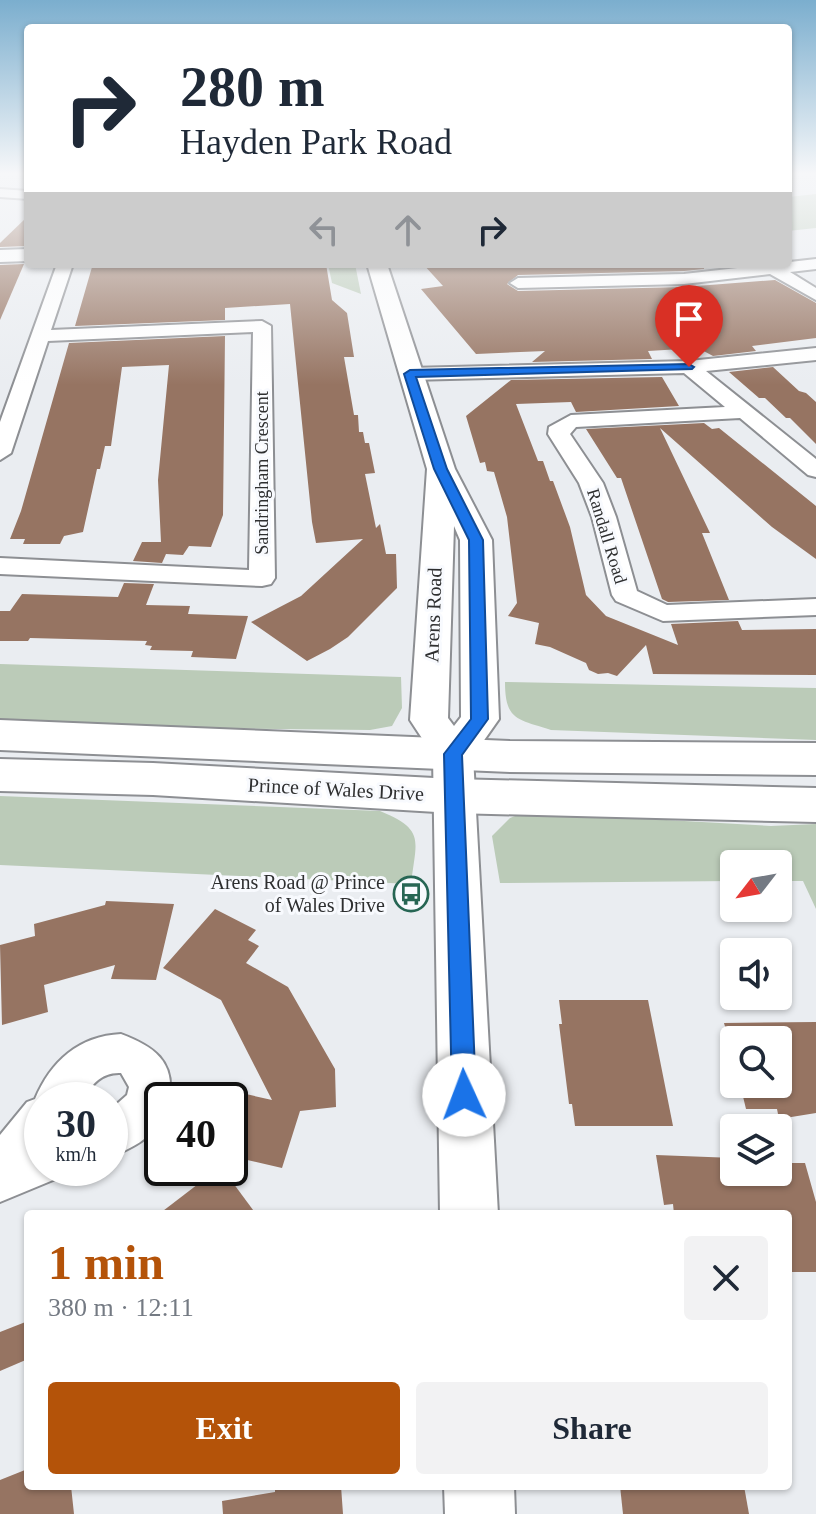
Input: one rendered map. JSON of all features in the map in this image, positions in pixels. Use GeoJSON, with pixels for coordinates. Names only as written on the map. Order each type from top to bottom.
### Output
{"type":"FeatureCollection","features":[{"type":"Feature","properties":{"kind":"main road","name":"Prince of Wales Drive"},"geometry":{"type":"LineString","coordinates":[[0,735],[816,805]]}},
{"type":"Feature","properties":{"kind":"main road","name":"Prince of Wales Drive"},"geometry":{"type":"LineString","coordinates":[[0,775],[153,779],[453,775],[702,760],[816,759]]}},
{"type":"Feature","properties":{"kind":"street"},"geometry":{"type":"LineString","coordinates":[[0,256],[24,255]]}},
{"type":"Feature","properties":{"kind":"street"},"geometry":{"type":"LineString","coordinates":[[792,266],[816,264]]}},
{"type":"Feature","properties":{"kind":"street"},"geometry":{"type":"LineString","coordinates":[[0,453],[43,336],[64,268]]}},
{"type":"Feature","properties":{"kind":"street","name":"Arens Road"},"geometry":{"type":"LineString","coordinates":[[378,268],[441,469],[476,540],[480,719],[453,775]]}},
{"type":"Feature","properties":{"kind":"street"},"geometry":{"type":"LineString","coordinates":[[518,283],[684,279],[762,268]]}},
{"type":"Feature","properties":{"kind":"street"},"geometry":{"type":"LineString","coordinates":[[771,268],[816,295]]}},
{"type":"Feature","properties":{"kind":"street","name":"Sandringham Crescent"},"geometry":{"type":"LineString","coordinates":[[0,566],[262,578],[262,326],[43,336]]}},
{"type":"Feature","properties":{"kind":"street"},"geometry":{"type":"LineString","coordinates":[[410,374],[689,367],[816,354]]}},
{"type":"Feature","properties":{"kind":"street"},"geometry":{"type":"LineString","coordinates":[[689,367],[816,470]]}},
{"type":"Feature","properties":{"kind":"street","name":"Randall Road"},"geometry":{"type":"LineString","coordinates":[[742,412],[571,421],[560,427],[559,434],[591,483],[604,517],[625,595],[663,613],[816,607]]}},
{"type":"Feature","properties":{"kind":"street","name":"Arens Road"},"geometry":{"type":"LineString","coordinates":[[441,469],[429,720],[453,775]]}},
{"type":"Feature","properties":{"kind":"street"},"geometry":{"type":"LineString","coordinates":[[453,775],[469,1210]]}},
{"type":"Feature","properties":{"kind":"street"},"geometry":{"type":"LineString","coordinates":[[70,1082],[82,1066],[95,1058],[123,1053],[135,1058],[151,1076],[152,1089],[148,1103],[128,1127]]}},
{"type":"Feature","properties":{"kind":"street"},"geometry":{"type":"LineString","coordinates":[[0,1171],[24,1140]]}},
{"type":"Feature","properties":{"kind":"street"},"geometry":{"type":"LineString","coordinates":[[0,1179],[24,1169]]}},
{"type":"Feature","properties":{"kind":"street"},"geometry":{"type":"LineString","coordinates":[[479,1490],[480,1514]]}},
{"type":"Feature","properties":{"kind":"green space"},"geometry":{"type":"Polygon","coordinates":[[[329,268],[356,268],[361,294],[332,283],[329,268]]]}},
{"type":"Feature","properties":{"kind":"green space"},"geometry":{"type":"Polygon","coordinates":[[[0,664],[401,677],[402,708],[392,726],[370,730],[198,728],[0,719],[0,664]]]}},
{"type":"Feature","properties":{"kind":"green space"},"geometry":{"type":"Polygon","coordinates":[[[505,682],[816,688],[816,740],[551,730],[522,720],[511,711],[505,682]]]}},
{"type":"Feature","properties":{"kind":"green space"},"geometry":{"type":"Polygon","coordinates":[[[0,796],[380,811],[405,824],[415,838],[411,884],[0,865],[0,796]]]}},
{"type":"Feature","properties":{"kind":"green space"},"geometry":{"type":"Polygon","coordinates":[[[525,812],[771,826],[816,824],[816,909],[803,881],[792,881],[792,850],[720,850],[720,881],[500,883],[492,836],[510,818],[525,812]]]}},
{"type":"Feature","properties":{"kind":"building"},"geometry":{"type":"Polygon","coordinates":[[[0,244],[24,244],[24,246],[0,247],[0,244]]]}},
{"type":"Feature","properties":{"kind":"building"},"geometry":{"type":"Polygon","coordinates":[[[24,264],[0,320],[0,265],[24,264]]]}},
{"type":"Feature","properties":{"kind":"building"},"geometry":{"type":"Polygon","coordinates":[[[92,268],[327,268],[332,300],[347,313],[354,357],[344,357],[354,415],[358,415],[359,432],[363,432],[365,443],[369,443],[375,473],[365,474],[376,528],[380,524],[386,554],[396,554],[397,588],[348,637],[307,661],[251,622],[301,596],[363,539],[316,543],[290,304],[225,308],[225,320],[75,326],[92,268]]]}},
{"type":"Feature","properties":{"kind":"building"},"geometry":{"type":"Polygon","coordinates":[[[427,268],[704,268],[518,275],[507,284],[518,291],[684,287],[775,280],[816,303],[816,338],[752,346],[756,351],[713,356],[698,348],[648,351],[652,359],[532,362],[545,351],[476,354],[421,289],[443,286],[427,268]]]}},
{"type":"Feature","properties":{"kind":"building"},"geometry":{"type":"Polygon","coordinates":[[[225,336],[223,515],[211,547],[189,546],[183,555],[166,554],[162,563],[133,561],[142,542],[161,542],[158,480],[169,365],[122,367],[111,446],[105,446],[100,469],[97,469],[83,532],[64,536],[60,544],[23,544],[25,539],[10,539],[21,511],[69,343],[225,336]]]}},
{"type":"Feature","properties":{"kind":"building"},"geometry":{"type":"Polygon","coordinates":[[[773,367],[816,402],[816,444],[790,418],[786,418],[765,398],[759,398],[729,372],[773,367]]]}},
{"type":"Feature","properties":{"kind":"building"},"geometry":{"type":"Polygon","coordinates":[[[662,377],[679,406],[576,412],[571,402],[516,404],[538,461],[543,461],[550,481],[553,481],[570,527],[586,595],[606,616],[678,645],[671,624],[738,621],[742,630],[816,629],[816,675],[653,674],[646,645],[617,676],[598,674],[589,670],[586,663],[550,647],[535,644],[539,623],[508,616],[517,603],[507,517],[494,472],[487,471],[485,462],[480,463],[466,416],[511,380],[662,377]]]}},
{"type":"Feature","properties":{"kind":"building"},"geometry":{"type":"Polygon","coordinates":[[[704,423],[712,429],[719,428],[816,506],[816,559],[772,527],[660,428],[710,533],[702,533],[729,600],[668,602],[662,599],[621,478],[617,478],[586,429],[704,423]]]}},
{"type":"Feature","properties":{"kind":"building"},"geometry":{"type":"Polygon","coordinates":[[[124,583],[154,584],[146,605],[190,606],[188,614],[248,616],[236,659],[191,657],[193,651],[150,650],[152,646],[145,645],[147,641],[30,638],[28,641],[0,641],[0,611],[10,611],[22,594],[118,597],[124,583]]]}},
{"type":"Feature","properties":{"kind":"building"},"geometry":{"type":"Polygon","coordinates":[[[106,901],[174,904],[156,980],[111,979],[115,965],[44,985],[48,1012],[2,1025],[0,945],[35,936],[34,924],[105,905],[106,901]]]}},
{"type":"Feature","properties":{"kind":"building"},"geometry":{"type":"Polygon","coordinates":[[[215,909],[256,930],[248,940],[259,946],[246,963],[288,987],[335,1069],[336,1107],[300,1111],[282,1168],[248,1160],[248,1095],[272,1100],[221,1000],[163,968],[215,909]]]}},
{"type":"Feature","properties":{"kind":"building"},"geometry":{"type":"Polygon","coordinates":[[[559,1000],[648,1000],[673,1126],[575,1126],[572,1104],[569,1104],[559,1000]]]}},
{"type":"Feature","properties":{"kind":"building"},"geometry":{"type":"Polygon","coordinates":[[[816,1022],[816,1113],[792,1117],[792,1114],[778,1114],[777,1109],[746,1109],[743,1098],[792,1098],[792,1026],[725,1026],[724,1023],[816,1022]]]}},
{"type":"Feature","properties":{"kind":"building"},"geometry":{"type":"Polygon","coordinates":[[[656,1155],[720,1157],[720,1186],[792,1186],[792,1163],[805,1163],[816,1202],[816,1272],[792,1272],[792,1210],[674,1210],[673,1204],[664,1205],[656,1155]]]}},
{"type":"Feature","properties":{"kind":"building"},"geometry":{"type":"Polygon","coordinates":[[[196,1186],[235,1186],[253,1210],[164,1210],[196,1186]]]}},
{"type":"Feature","properties":{"kind":"building"},"geometry":{"type":"Polygon","coordinates":[[[24,1323],[24,1361],[0,1371],[0,1332],[24,1323]]]}},
{"type":"Feature","properties":{"kind":"building"},"geometry":{"type":"Polygon","coordinates":[[[24,1470],[24,1490],[71,1490],[74,1514],[0,1514],[0,1480],[24,1470]]]}},
{"type":"Feature","properties":{"kind":"building"},"geometry":{"type":"Polygon","coordinates":[[[341,1490],[343,1514],[223,1514],[222,1501],[275,1492],[341,1490]]]}},
{"type":"Feature","properties":{"kind":"building"},"geometry":{"type":"Polygon","coordinates":[[[620,1490],[745,1490],[749,1514],[623,1514],[620,1490]]]}},
{"type":"Feature","properties":{"kind":"place","name":"Arens Road @ Prince of Wales Drive"},"geometry":{"type":"Point","coordinates":[411,894]}},
{"type":"Feature","properties":{"kind":"route"},"geometry":{"type":"LineString","coordinates":[[464,1095],[453,754],[480,719],[476,540],[441,469],[410,374],[689,367]]}}]}
